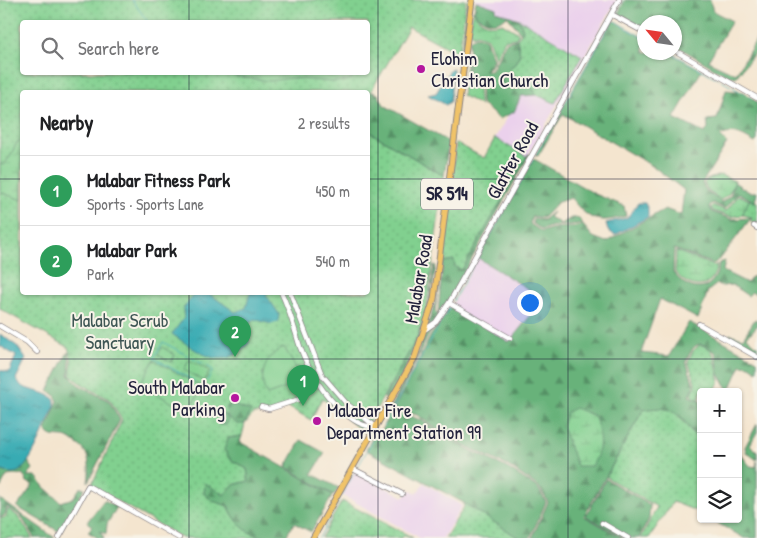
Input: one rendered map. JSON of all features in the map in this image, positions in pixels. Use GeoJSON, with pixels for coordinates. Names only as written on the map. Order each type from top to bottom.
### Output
{"type":"FeatureCollection","features":[{"type":"Feature","properties":{"kind":"main road","name":"Malabar Road"},"geometry":{"type":"LineString","coordinates":[[313,538],[411,364],[426,328],[434,300],[472,0]]}},
{"type":"Feature","properties":{"kind":"street","name":"Glatter Road"},"geometry":{"type":"LineString","coordinates":[[426,328],[436,322],[449,303],[619,0]]}},
{"type":"Feature","properties":{"kind":"street"},"geometry":{"type":"LineString","coordinates":[[611,14],[637,28]]}},
{"type":"Feature","properties":{"kind":"street"},"geometry":{"type":"LineString","coordinates":[[682,55],[757,98]]}},
{"type":"Feature","properties":{"kind":"street"},"geometry":{"type":"LineString","coordinates":[[282,295],[294,322],[297,337],[307,364],[316,379],[331,400],[348,416],[365,427],[376,427]]}},
{"type":"Feature","properties":{"kind":"street"},"geometry":{"type":"LineString","coordinates":[[291,295],[322,375],[346,403],[376,427]]}},
{"type":"Feature","properties":{"kind":"street"},"geometry":{"type":"LineString","coordinates":[[449,303],[510,338]]}},
{"type":"Feature","properties":{"kind":"street"},"geometry":{"type":"LineString","coordinates":[[699,324],[757,356]]}},
{"type":"Feature","properties":{"kind":"street"},"geometry":{"type":"LineString","coordinates":[[0,326],[27,342],[37,352]]}},
{"type":"Feature","properties":{"kind":"street"},"geometry":{"type":"LineString","coordinates":[[297,337],[305,334]]}},
{"type":"Feature","properties":{"kind":"street"},"geometry":{"type":"LineString","coordinates":[[261,407],[269,409],[300,399],[316,379],[322,375]]}},
{"type":"Feature","properties":{"kind":"street"},"geometry":{"type":"LineString","coordinates":[[353,469],[402,494]]}},
{"type":"Feature","properties":{"kind":"street"},"geometry":{"type":"LineString","coordinates":[[62,537],[88,486],[179,538]]}},
{"type":"Feature","properties":{"kind":"street"},"geometry":{"type":"LineString","coordinates":[[602,523],[628,538]]}},
{"type":"Feature","properties":{"kind":"shaded area"},"geometry":{"type":"Polygon","coordinates":[[[474,0],[617,0],[527,157],[495,138],[509,114],[514,112],[521,96],[537,95],[555,103],[582,56],[519,19],[495,11],[496,8],[474,0]]]}},
{"type":"Feature","properties":{"kind":"shaded area"},"geometry":{"type":"Polygon","coordinates":[[[478,258],[545,298],[509,342],[451,307],[478,258]]]}},
{"type":"Feature","properties":{"kind":"shaded area"},"geometry":{"type":"Polygon","coordinates":[[[354,471],[404,497],[410,490],[417,493],[424,483],[462,506],[443,538],[420,538],[340,494],[354,471]]]}},
{"type":"Feature","properties":{"kind":"green space","name":"Malabar Scrub Sanctuary"},"geometry":{"type":"Polygon","coordinates":[[[0,0],[466,0],[459,54],[409,27],[370,93],[370,90],[20,90],[20,295],[370,295],[370,132],[444,176],[426,312],[415,342],[363,432],[322,398],[311,420],[288,407],[271,413],[253,414],[245,424],[242,436],[228,438],[230,459],[247,469],[249,481],[233,485],[224,495],[213,501],[228,506],[241,525],[260,538],[182,538],[91,486],[122,420],[110,400],[70,375],[72,361],[68,347],[0,309],[0,0]]]}},
{"type":"Feature","properties":{"kind":"green space"},"geometry":{"type":"Polygon","coordinates":[[[468,0],[470,0],[458,87],[468,0]]]}},
{"type":"Feature","properties":{"kind":"green space"},"geometry":{"type":"Polygon","coordinates":[[[625,0],[710,0],[713,11],[732,21],[708,61],[736,74],[757,38],[757,50],[736,77],[727,76],[682,49],[682,15],[637,15],[637,24],[618,14],[625,0]]]}},
{"type":"Feature","properties":{"kind":"green space"},"geometry":{"type":"Polygon","coordinates":[[[476,1],[496,8],[496,11],[519,19],[523,30],[521,33],[507,16],[499,21],[492,22],[477,16],[474,10],[476,1]]]}},
{"type":"Feature","properties":{"kind":"green space"},"geometry":{"type":"Polygon","coordinates":[[[473,10],[481,20],[489,24],[502,23],[519,33],[516,38],[505,40],[490,68],[495,58],[488,38],[476,34],[473,36],[470,32],[473,10]]]}},
{"type":"Feature","properties":{"kind":"green space"},"geometry":{"type":"Polygon","coordinates":[[[519,19],[582,56],[555,103],[537,95],[529,83],[512,74],[509,67],[514,65],[520,54],[517,39],[523,30],[519,19]]]}},
{"type":"Feature","properties":{"kind":"green space"},"geometry":{"type":"Polygon","coordinates":[[[613,20],[637,34],[637,60],[682,59],[702,70],[674,118],[704,133],[708,129],[707,120],[717,119],[726,90],[743,92],[757,102],[757,140],[755,143],[734,134],[720,136],[727,143],[702,183],[707,192],[722,202],[731,195],[734,182],[749,192],[757,192],[755,202],[739,193],[725,209],[713,203],[709,206],[712,212],[731,219],[751,218],[721,258],[713,264],[674,249],[673,272],[687,285],[701,288],[713,281],[719,263],[725,261],[723,271],[747,283],[753,276],[757,280],[757,294],[752,292],[748,296],[732,285],[722,286],[717,284],[708,291],[698,319],[660,299],[641,353],[669,356],[689,322],[757,360],[757,371],[750,366],[741,365],[731,388],[727,388],[719,374],[716,353],[701,344],[695,346],[686,361],[694,385],[689,396],[697,399],[697,438],[677,414],[664,409],[643,410],[584,516],[623,538],[532,538],[548,502],[539,487],[508,466],[451,439],[417,415],[394,409],[431,335],[451,307],[509,342],[544,299],[478,258],[534,159],[595,194],[624,206],[626,216],[608,220],[595,219],[583,212],[571,198],[558,202],[543,218],[532,216],[530,224],[542,232],[583,225],[593,237],[606,242],[665,209],[681,215],[684,190],[654,167],[563,114],[538,156],[535,155],[613,20]]]}},
{"type":"Feature","properties":{"kind":"green space"},"geometry":{"type":"Polygon","coordinates":[[[476,36],[486,39],[493,59],[486,71],[492,70],[506,42],[517,39],[520,54],[514,65],[509,68],[512,74],[529,83],[537,95],[521,96],[514,112],[499,119],[481,103],[480,76],[468,77],[469,40],[476,36]]]}},
{"type":"Feature","properties":{"kind":"green space"},"geometry":{"type":"Polygon","coordinates":[[[467,54],[467,77],[478,78],[479,103],[481,106],[462,95],[467,54]]]}},
{"type":"Feature","properties":{"kind":"green space"},"geometry":{"type":"Polygon","coordinates":[[[229,75],[352,75],[352,78],[347,81],[333,82],[291,78],[269,81],[229,75]]]}},
{"type":"Feature","properties":{"kind":"green space"},"geometry":{"type":"Polygon","coordinates":[[[370,91],[378,94],[384,105],[449,142],[444,176],[370,132],[370,91]]]}},
{"type":"Feature","properties":{"kind":"green space"},"geometry":{"type":"Polygon","coordinates":[[[495,138],[527,157],[462,270],[455,267],[454,260],[443,262],[456,143],[484,158],[495,138]]]}},
{"type":"Feature","properties":{"kind":"green space"},"geometry":{"type":"Polygon","coordinates":[[[20,141],[20,199],[0,192],[0,164],[3,165],[10,157],[17,142],[20,141]]]}},
{"type":"Feature","properties":{"kind":"green space"},"geometry":{"type":"Polygon","coordinates":[[[528,154],[530,154],[448,302],[438,313],[443,262],[454,260],[455,267],[462,270],[528,154]]]}},
{"type":"Feature","properties":{"kind":"green space"},"geometry":{"type":"Polygon","coordinates":[[[720,175],[735,181],[729,194],[721,200],[708,191],[704,183],[706,180],[720,175]]]}},
{"type":"Feature","properties":{"kind":"green space"},"geometry":{"type":"Polygon","coordinates":[[[739,195],[749,200],[742,215],[731,217],[713,211],[711,207],[713,205],[726,211],[739,195]]]}},
{"type":"Feature","properties":{"kind":"green space"},"geometry":{"type":"Polygon","coordinates":[[[749,200],[757,202],[757,225],[751,222],[752,217],[742,215],[749,200]]]}},
{"type":"Feature","properties":{"kind":"green space"},"geometry":{"type":"Polygon","coordinates":[[[553,212],[549,217],[561,224],[571,218],[578,218],[583,223],[542,230],[532,223],[534,218],[543,220],[553,212]]]}},
{"type":"Feature","properties":{"kind":"green space"},"geometry":{"type":"Polygon","coordinates":[[[676,251],[714,266],[717,264],[711,280],[700,286],[687,283],[675,272],[676,251]]]}},
{"type":"Feature","properties":{"kind":"green space"},"geometry":{"type":"Polygon","coordinates":[[[434,265],[436,266],[429,303],[434,265]]]}},
{"type":"Feature","properties":{"kind":"green space"},"geometry":{"type":"Polygon","coordinates":[[[441,267],[435,311],[438,315],[449,307],[429,334],[392,409],[423,421],[450,440],[507,468],[538,488],[546,502],[530,538],[519,538],[464,503],[366,450],[373,436],[380,434],[387,421],[391,405],[416,358],[436,300],[441,267]]]}},
{"type":"Feature","properties":{"kind":"green space"},"geometry":{"type":"Polygon","coordinates":[[[755,319],[757,320],[757,326],[747,337],[757,346],[757,351],[747,343],[730,336],[730,334],[743,338],[755,319]]]}},
{"type":"Feature","properties":{"kind":"green space"},"geometry":{"type":"Polygon","coordinates":[[[423,326],[413,353],[388,402],[384,398],[423,326]]]}},
{"type":"Feature","properties":{"kind":"green space"},"geometry":{"type":"Polygon","coordinates":[[[699,345],[710,349],[715,358],[720,380],[716,388],[697,388],[697,399],[691,395],[696,385],[688,361],[693,351],[699,345]]]}},
{"type":"Feature","properties":{"kind":"green space"},"geometry":{"type":"Polygon","coordinates":[[[162,347],[175,355],[171,362],[158,355],[162,347]]]}},
{"type":"Feature","properties":{"kind":"green space"},"geometry":{"type":"Polygon","coordinates":[[[284,347],[302,379],[300,383],[267,395],[263,381],[265,368],[272,356],[284,347]]]}},
{"type":"Feature","properties":{"kind":"green space"},"geometry":{"type":"Polygon","coordinates":[[[68,352],[70,361],[69,375],[79,385],[109,401],[120,420],[88,482],[89,466],[87,456],[82,448],[69,438],[51,435],[46,430],[58,401],[54,394],[48,391],[68,352]]]}},
{"type":"Feature","properties":{"kind":"green space"},"geometry":{"type":"Polygon","coordinates":[[[154,360],[202,387],[188,412],[140,384],[154,360]]]}},
{"type":"Feature","properties":{"kind":"green space"},"geometry":{"type":"Polygon","coordinates":[[[189,360],[210,371],[204,381],[184,370],[189,360]]]}},
{"type":"Feature","properties":{"kind":"green space"},"geometry":{"type":"Polygon","coordinates":[[[229,404],[251,411],[244,424],[237,424],[227,416],[226,409],[229,404]]]}},
{"type":"Feature","properties":{"kind":"green space"},"geometry":{"type":"Polygon","coordinates":[[[659,407],[675,411],[697,438],[697,511],[673,502],[649,538],[641,538],[657,507],[606,477],[643,410],[659,407]]]}},
{"type":"Feature","properties":{"kind":"green space"},"geometry":{"type":"Polygon","coordinates":[[[575,408],[595,416],[600,442],[598,453],[592,466],[577,466],[562,426],[567,412],[575,408]]]}},
{"type":"Feature","properties":{"kind":"green space"},"geometry":{"type":"Polygon","coordinates":[[[218,414],[224,414],[229,420],[226,425],[219,425],[220,421],[217,420],[218,414]]]}},
{"type":"Feature","properties":{"kind":"green space"},"geometry":{"type":"Polygon","coordinates":[[[757,424],[757,432],[750,445],[757,451],[757,460],[746,452],[745,447],[757,424]]]}},
{"type":"Feature","properties":{"kind":"green space"},"geometry":{"type":"Polygon","coordinates":[[[242,436],[240,442],[333,495],[311,532],[294,523],[285,538],[257,536],[244,529],[233,516],[228,506],[213,501],[204,494],[205,483],[224,495],[233,485],[249,481],[247,469],[230,459],[224,450],[228,438],[242,436]]]}},
{"type":"Feature","properties":{"kind":"green space"},"geometry":{"type":"Polygon","coordinates":[[[301,440],[325,453],[312,474],[339,488],[334,495],[286,467],[301,440]]]}},
{"type":"Feature","properties":{"kind":"green space"},"geometry":{"type":"Polygon","coordinates":[[[742,456],[750,466],[756,467],[757,461],[757,538],[744,538],[717,523],[742,523],[742,456]]]}},
{"type":"Feature","properties":{"kind":"green space"},"geometry":{"type":"Polygon","coordinates":[[[28,461],[33,469],[27,476],[36,476],[44,487],[61,502],[73,498],[80,488],[85,488],[60,532],[17,507],[33,485],[27,482],[23,474],[7,476],[0,489],[0,470],[16,472],[28,461]]]}},
{"type":"Feature","properties":{"kind":"green space"},"geometry":{"type":"Polygon","coordinates":[[[606,479],[650,505],[649,519],[639,538],[626,538],[586,516],[606,479]]]}},
{"type":"Feature","properties":{"kind":"green space"},"geometry":{"type":"Polygon","coordinates":[[[0,499],[55,538],[34,538],[21,516],[7,507],[5,515],[0,518],[0,499]]]}},
{"type":"Feature","properties":{"kind":"green space"},"geometry":{"type":"Polygon","coordinates":[[[104,500],[117,507],[107,524],[106,534],[100,531],[104,538],[98,538],[88,532],[92,526],[87,522],[104,500]]]}},
{"type":"Feature","properties":{"kind":"green space"},"geometry":{"type":"Polygon","coordinates":[[[342,501],[413,538],[403,536],[401,538],[321,538],[342,501]]]}},
{"type":"Feature","properties":{"kind":"green space"},"geometry":{"type":"Polygon","coordinates":[[[464,503],[519,538],[445,538],[464,507],[464,503]]]}},
{"type":"Feature","properties":{"kind":"green space"},"geometry":{"type":"Polygon","coordinates":[[[8,509],[19,517],[32,538],[0,538],[0,519],[6,517],[8,509]]]}},
{"type":"Feature","properties":{"kind":"water"},"geometry":{"type":"Polygon","coordinates":[[[453,69],[450,102],[446,105],[428,95],[436,93],[450,70],[453,69]]]}},
{"type":"Feature","properties":{"kind":"water"},"geometry":{"type":"Polygon","coordinates":[[[638,203],[645,203],[648,209],[648,217],[615,235],[608,231],[606,223],[627,218],[638,203]]]}},
{"type":"Feature","properties":{"kind":"water"},"geometry":{"type":"Polygon","coordinates":[[[194,295],[211,295],[235,312],[246,308],[249,295],[266,295],[279,314],[278,322],[271,324],[254,319],[248,325],[249,343],[239,352],[220,359],[201,353],[172,334],[184,318],[183,309],[194,295]]]}},
{"type":"Feature","properties":{"kind":"water"},"geometry":{"type":"Polygon","coordinates":[[[0,334],[17,346],[26,359],[16,379],[20,384],[50,396],[55,400],[55,406],[31,457],[20,471],[14,473],[0,470],[0,370],[9,372],[16,356],[0,346],[0,334]]]}},
{"type":"Feature","properties":{"kind":"waterway"},"geometry":{"type":"LineString","coordinates":[[132,0],[147,20]]}},
{"type":"Feature","properties":{"kind":"waterway"},"geometry":{"type":"LineString","coordinates":[[616,13],[623,0]]}},
{"type":"Feature","properties":{"kind":"waterway"},"geometry":{"type":"LineString","coordinates":[[536,154],[613,18]]}},
{"type":"Feature","properties":{"kind":"waterway"},"geometry":{"type":"LineString","coordinates":[[613,20],[637,34]]}},
{"type":"Feature","properties":{"kind":"waterway"},"geometry":{"type":"LineString","coordinates":[[682,59],[752,98]]}},
{"type":"Feature","properties":{"kind":"waterway"},"geometry":{"type":"LineString","coordinates":[[528,169],[533,159]]}},
{"type":"Feature","properties":{"kind":"waterway"},"geometry":{"type":"LineString","coordinates":[[453,301],[525,174]]}},
{"type":"Feature","properties":{"kind":"waterway"},"geometry":{"type":"LineString","coordinates":[[383,426],[450,306]]}},
{"type":"Feature","properties":{"kind":"waterway"},"geometry":{"type":"LineString","coordinates":[[194,381],[154,358],[163,342],[203,364]]}},
{"type":"Feature","properties":{"kind":"waterway"},"geometry":{"type":"LineString","coordinates":[[206,365],[213,370],[207,381]]}},
{"type":"Feature","properties":{"kind":"waterway"},"geometry":{"type":"LineString","coordinates":[[357,468],[379,430]]}},
{"type":"Feature","properties":{"kind":"waterway"},"geometry":{"type":"LineString","coordinates":[[342,496],[354,473]]}},
{"type":"Feature","properties":{"kind":"waterway"},"geometry":{"type":"LineString","coordinates":[[319,538],[339,501]]}},
{"type":"Feature","properties":{"kind":"place","name":"Elohim Christian Church"},"geometry":{"type":"Point","coordinates":[421,69]}},
{"type":"Feature","properties":{"kind":"place","name":"Malabar Park"},"geometry":{"type":"Point","coordinates":[235,357]}},
{"type":"Feature","properties":{"kind":"place","name":"South Malabar Parking"},"geometry":{"type":"Point","coordinates":[235,398]}},
{"type":"Feature","properties":{"kind":"place","name":"Malabar Fitness Park"},"geometry":{"type":"Point","coordinates":[303,406]}},
{"type":"Feature","properties":{"kind":"place","name":"Malabar Fire Department Station 99"},"geometry":{"type":"Point","coordinates":[317,421]}}]}
